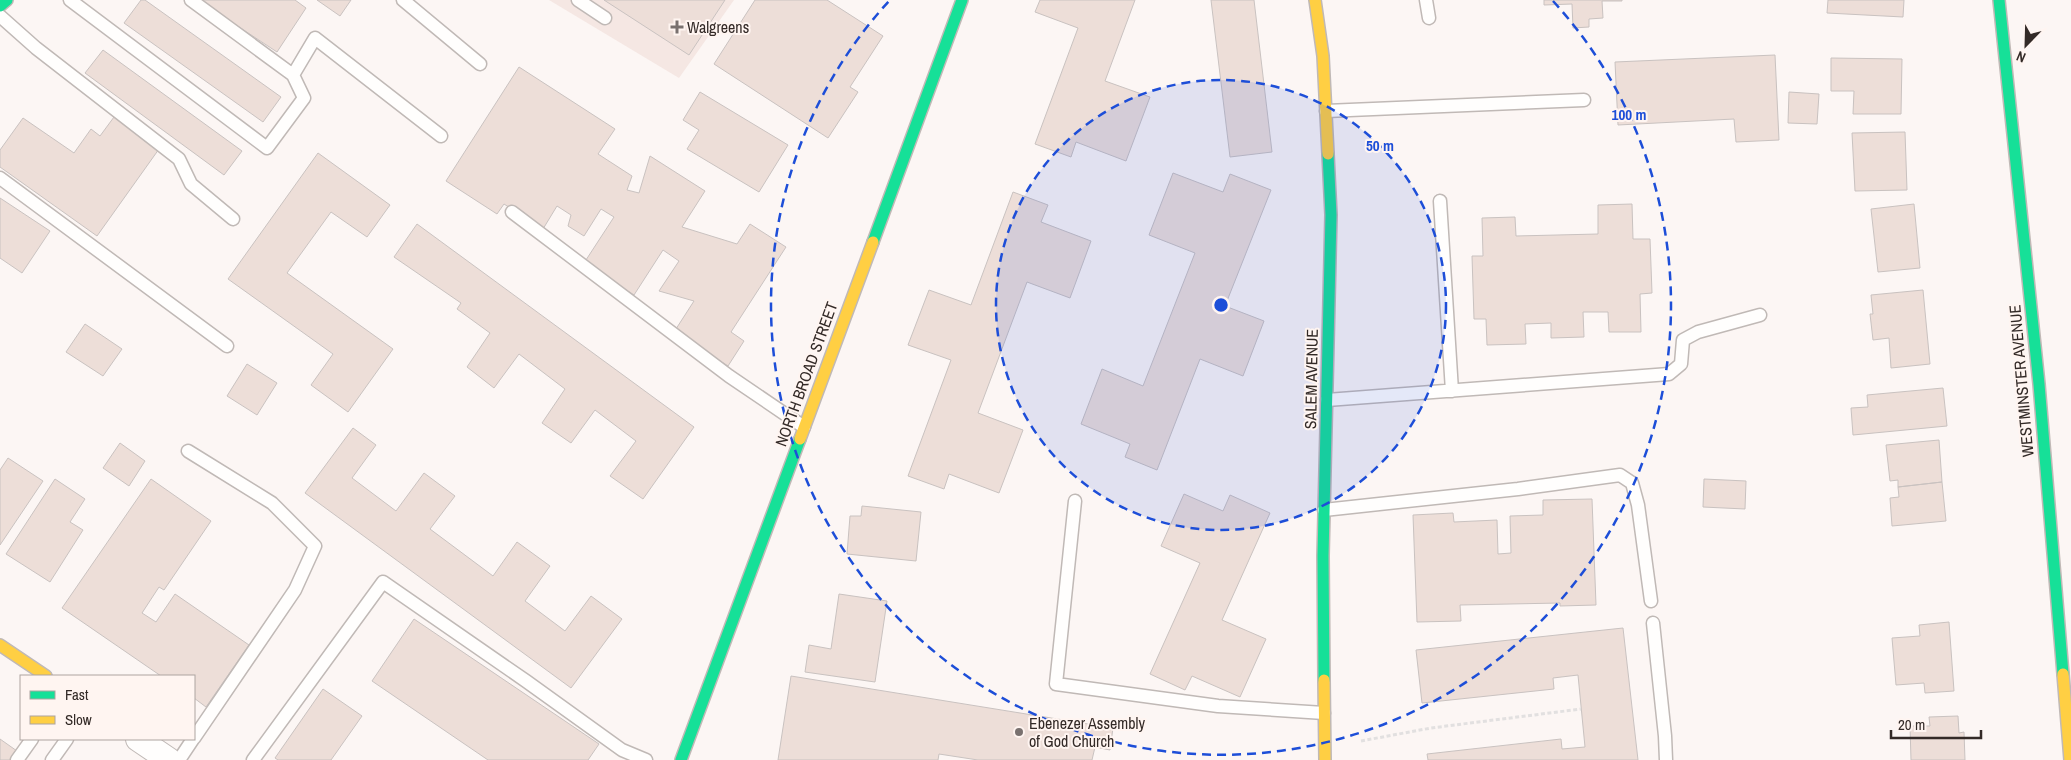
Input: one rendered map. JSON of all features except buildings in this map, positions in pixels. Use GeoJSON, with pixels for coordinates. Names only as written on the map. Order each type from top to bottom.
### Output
{"type":"FeatureCollection","features":[{"type":"Feature","properties":{"kind":"street"},"geometry":{"type":"LineString","coordinates":[[0,6],[7,0]]}},
{"type":"Feature","properties":{"kind":"street","name":"NORTH BROAD STREET"},"geometry":{"type":"LineString","coordinates":[[681,760],[962,0]]}},
{"type":"Feature","properties":{"kind":"street","name":"SALEM AVENUE"},"geometry":{"type":"LineString","coordinates":[[1315,0],[1323,56],[1331,214],[1324,510],[1325,760]]}},
{"type":"Feature","properties":{"kind":"street","name":"WESTMINSTER AVENUE"},"geometry":{"type":"LineString","coordinates":[[1999,0],[2039,384],[2070,760]]}},
{"type":"Feature","properties":{"kind":"street"},"geometry":{"type":"LineString","coordinates":[[0,645],[45,675]]}},
{"type":"Feature","properties":{"kind":"street"},"geometry":{"type":"LineString","coordinates":[[139,740],[169,760]]}},
{"type":"Feature","properties":{"kind":"lane"},"geometry":{"type":"LineString","coordinates":[[70,0],[267,148],[304,98],[293,75],[191,0]]}},
{"type":"Feature","properties":{"kind":"lane"},"geometry":{"type":"LineString","coordinates":[[403,0],[480,64]]}},
{"type":"Feature","properties":{"kind":"lane"},"geometry":{"type":"LineString","coordinates":[[578,0],[605,18]]}},
{"type":"Feature","properties":{"kind":"lane"},"geometry":{"type":"LineString","coordinates":[[1426,0],[1429,18]]}},
{"type":"Feature","properties":{"kind":"lane"},"geometry":{"type":"LineString","coordinates":[[0,16],[36,48],[179,159],[191,184],[233,219]]}},
{"type":"Feature","properties":{"kind":"lane"},"geometry":{"type":"LineString","coordinates":[[293,75],[315,38],[441,136]]}},
{"type":"Feature","properties":{"kind":"lane"},"geometry":{"type":"LineString","coordinates":[[1326,111],[1584,100]]}},
{"type":"Feature","properties":{"kind":"lane"},"geometry":{"type":"LineString","coordinates":[[0,178],[227,346]]}},
{"type":"Feature","properties":{"kind":"lane"},"geometry":{"type":"LineString","coordinates":[[1440,201],[1452,391]]}},
{"type":"Feature","properties":{"kind":"lane"},"geometry":{"type":"LineString","coordinates":[[512,212],[729,376],[804,427]]}},
{"type":"Feature","properties":{"kind":"lane"},"geometry":{"type":"LineString","coordinates":[[1327,400],[1669,374],[1681,364],[1683,340],[1698,332],[1760,315]]}},
{"type":"Feature","properties":{"kind":"lane"},"geometry":{"type":"LineString","coordinates":[[188,451],[272,503],[316,546],[295,590],[195,735]]}},
{"type":"Feature","properties":{"kind":"lane"},"geometry":{"type":"LineString","coordinates":[[1324,510],[1518,489],[1620,475],[1632,483],[1638,505],[1651,601]]}},
{"type":"Feature","properties":{"kind":"lane"},"geometry":{"type":"LineString","coordinates":[[1075,501],[1056,684],[1218,706],[1324,713]]}},
{"type":"Feature","properties":{"kind":"lane"},"geometry":{"type":"LineString","coordinates":[[253,760],[383,582],[526,680],[622,750],[646,760]]}},
{"type":"Feature","properties":{"kind":"lane"},"geometry":{"type":"LineString","coordinates":[[1653,622],[1666,760]]}},
{"type":"Feature","properties":{"kind":"lane"},"geometry":{"type":"LineString","coordinates":[[17,760],[31,740]]}},
{"type":"Feature","properties":{"kind":"lane"},"geometry":{"type":"LineString","coordinates":[[52,760],[66,740]]}},
{"type":"Feature","properties":{"kind":"lane"},"geometry":{"type":"LineString","coordinates":[[179,760],[192,740]]}},
{"type":"Feature","properties":{"kind":"path"},"geometry":{"type":"LineString","coordinates":[[1361,741],[1431,728],[1581,710]]}},
{"type":"Feature","properties":{"kind":"shaded area"},"geometry":{"type":"Polygon","coordinates":[[[549,0],[734,0],[679,78],[549,0]]]}},
{"type":"Feature","properties":{"kind":"traffic: fast"},"geometry":{"type":"LineString","coordinates":[[0,6],[7,0]]}},
{"type":"Feature","properties":{"kind":"traffic: fast"},"geometry":{"type":"LineString","coordinates":[[873,242],[962,0]]}},
{"type":"Feature","properties":{"kind":"traffic: fast"},"geometry":{"type":"LineString","coordinates":[[1999,0],[2039,384],[2063,674]]}},
{"type":"Feature","properties":{"kind":"traffic: fast"},"geometry":{"type":"LineString","coordinates":[[1324,680],[1323,556],[1331,215],[1328,154]]}},
{"type":"Feature","properties":{"kind":"traffic: fast"},"geometry":{"type":"LineString","coordinates":[[681,760],[800,439]]}},
{"type":"Feature","properties":{"kind":"traffic: slow"},"geometry":{"type":"LineString","coordinates":[[1315,0],[1323,56],[1328,154]]}},
{"type":"Feature","properties":{"kind":"traffic: slow"},"geometry":{"type":"LineString","coordinates":[[800,439],[873,242]]}},
{"type":"Feature","properties":{"kind":"traffic: slow"},"geometry":{"type":"LineString","coordinates":[[0,645],[45,675]]}},
{"type":"Feature","properties":{"kind":"traffic: slow"},"geometry":{"type":"LineString","coordinates":[[2063,674],[2070,760]]}},
{"type":"Feature","properties":{"kind":"traffic: slow"},"geometry":{"type":"LineString","coordinates":[[1324,680],[1325,760]]}},
{"type":"Feature","properties":{"kind":"place","name":"Walgreens"},"geometry":{"type":"Point","coordinates":[677,27]}},
{"type":"Feature","properties":{"kind":"place","name":"Ebenezer Assembly of God Church"},"geometry":{"type":"Point","coordinates":[1019,732]}}]}
